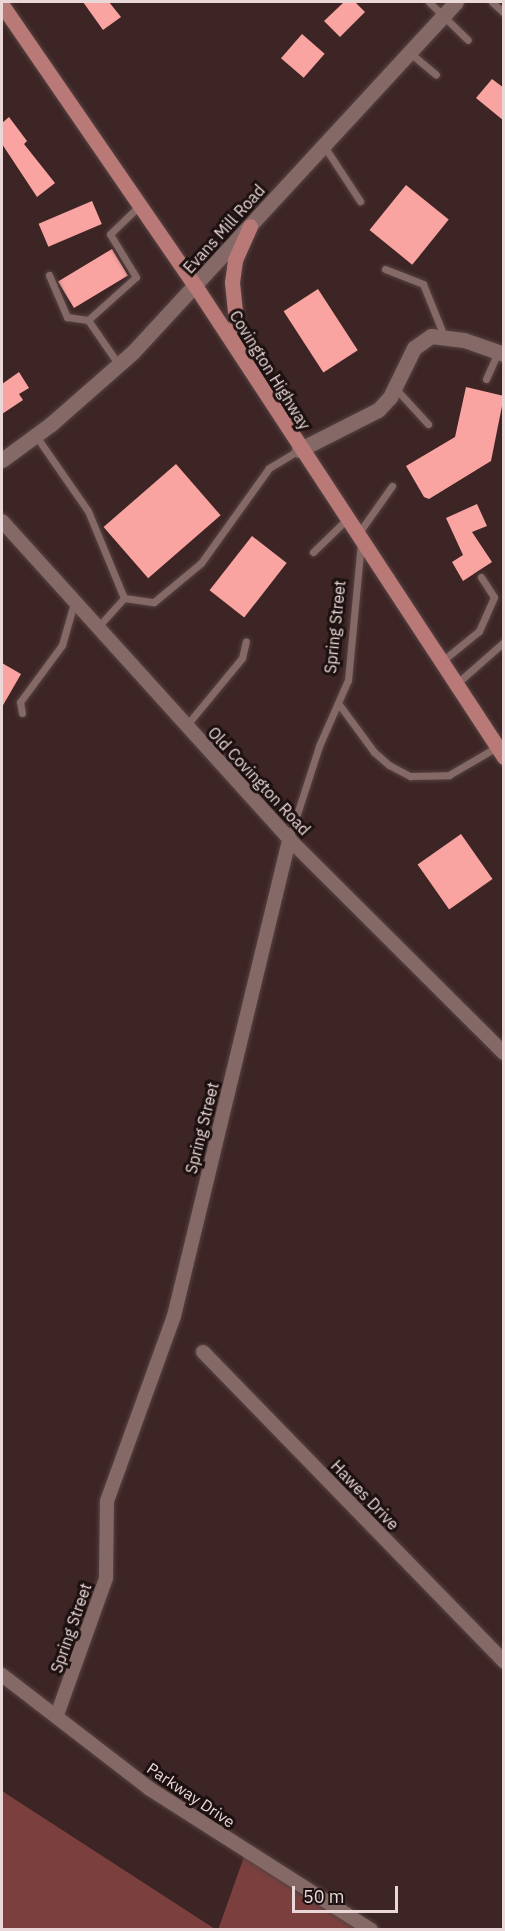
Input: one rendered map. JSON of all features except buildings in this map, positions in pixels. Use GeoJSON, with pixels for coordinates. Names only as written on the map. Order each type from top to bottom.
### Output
{"type":"FeatureCollection","features":[{"type":"Feature","properties":{"kind":"main road","name":"Evans Mill Road"},"geometry":{"type":"LineString","coordinates":[[2,460],[36,436],[119,365],[196,287],[456,2]]}},
{"type":"Feature","properties":{"kind":"main road","name":"Covington Highway"},"geometry":{"type":"LineString","coordinates":[[2,5],[196,287],[299,450],[500,752]]}},
{"type":"Feature","properties":{"kind":"main road"},"geometry":{"type":"LineString","coordinates":[[240,356],[232,282],[236,260],[250,226]]}},
{"type":"Feature","properties":{"kind":"main road"},"geometry":{"type":"LineString","coordinates":[[299,450],[378,410],[394,388],[414,348],[431,336],[444,337],[501,353]]}},
{"type":"Feature","properties":{"kind":"street","name":"Old Covington Road"},"geometry":{"type":"LineString","coordinates":[[2,521],[289,839],[504,1053]]}},
{"type":"Feature","properties":{"kind":"street","name":"Spring Street"},"geometry":{"type":"LineString","coordinates":[[57,1715],[106,1578],[107,1501],[174,1316],[289,839]]}},
{"type":"Feature","properties":{"kind":"street","name":"Hawes Drive"},"geometry":{"type":"LineString","coordinates":[[203,1352],[504,1662]]}},
{"type":"Feature","properties":{"kind":"street","name":"Parkway Drive"},"geometry":{"type":"LineString","coordinates":[[2,1675],[57,1715],[150,1790],[371,1929]]}},
{"type":"Feature","properties":{"kind":"lane"},"geometry":{"type":"LineString","coordinates":[[429,2],[468,40]]}},
{"type":"Feature","properties":{"kind":"lane"},"geometry":{"type":"LineString","coordinates":[[492,2],[503,12]]}},
{"type":"Feature","properties":{"kind":"lane"},"geometry":{"type":"LineString","coordinates":[[409,52],[436,75]]}},
{"type":"Feature","properties":{"kind":"lane"},"geometry":{"type":"LineString","coordinates":[[324,146],[360,201]]}},
{"type":"Feature","properties":{"kind":"lane"},"geometry":{"type":"LineString","coordinates":[[88,320],[136,277],[110,234],[139,206]]}},
{"type":"Feature","properties":{"kind":"lane"},"geometry":{"type":"LineString","coordinates":[[385,269],[423,284],[444,337]]}},
{"type":"Feature","properties":{"kind":"lane"},"geometry":{"type":"LineString","coordinates":[[49,275],[67,317],[88,320],[119,365]]}},
{"type":"Feature","properties":{"kind":"lane"},"geometry":{"type":"LineString","coordinates":[[486,379],[501,353]]}},
{"type":"Feature","properties":{"kind":"lane"},"geometry":{"type":"LineString","coordinates":[[394,388],[428,424]]}},
{"type":"Feature","properties":{"kind":"lane"},"geometry":{"type":"LineString","coordinates":[[36,436],[88,511],[124,598]]}},
{"type":"Feature","properties":{"kind":"lane"},"geometry":{"type":"LineString","coordinates":[[124,598],[154,602],[201,563],[269,468],[299,450]]}},
{"type":"Feature","properties":{"kind":"lane"},"geometry":{"type":"LineString","coordinates":[[359,539],[392,486]]}},
{"type":"Feature","properties":{"kind":"lane"},"geometry":{"type":"LineString","coordinates":[[313,552],[346,520]]}},
{"type":"Feature","properties":{"kind":"lane","name":"Spring Street"},"geometry":{"type":"LineString","coordinates":[[289,839],[319,746],[348,680],[359,539]]}},
{"type":"Feature","properties":{"kind":"lane"},"geometry":{"type":"LineString","coordinates":[[441,662],[479,631],[494,597],[481,577]]}},
{"type":"Feature","properties":{"kind":"lane"},"geometry":{"type":"LineString","coordinates":[[97,628],[124,598]]}},
{"type":"Feature","properties":{"kind":"lane"},"geometry":{"type":"LineString","coordinates":[[22,712],[20,702],[62,645],[74,603]]}},
{"type":"Feature","properties":{"kind":"lane"},"geometry":{"type":"LineString","coordinates":[[186,726],[242,657],[246,641]]}},
{"type":"Feature","properties":{"kind":"lane"},"geometry":{"type":"LineString","coordinates":[[455,685],[504,642]]}},
{"type":"Feature","properties":{"kind":"lane"},"geometry":{"type":"LineString","coordinates":[[338,703],[374,752],[410,776],[449,775],[500,752]]}},
{"type":"Feature","properties":{"kind":"shaded area"},"geometry":{"type":"Polygon","coordinates":[[[2,1791],[215,1929],[2,1929],[2,1791]]]}},
{"type":"Feature","properties":{"kind":"shaded area"},"geometry":{"type":"Polygon","coordinates":[[[245,1854],[301,1895],[370,1929],[218,1930],[245,1854]]]}}]}
